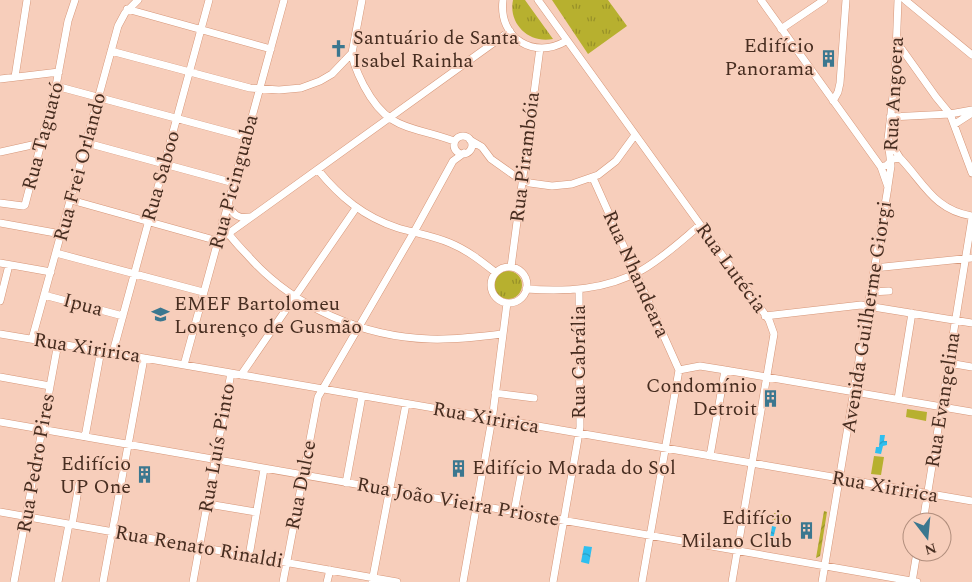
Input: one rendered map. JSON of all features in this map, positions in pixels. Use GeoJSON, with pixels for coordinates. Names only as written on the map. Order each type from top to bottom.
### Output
{"type":"FeatureCollection","features":[{"type":"Feature","properties":{"kind":"street"},"geometry":{"type":"LineString","coordinates":[[15,77],[27,0]]}},
{"type":"Feature","properties":{"kind":"street","name":"Rua Taguató"},"geometry":{"type":"LineString","coordinates":[[0,203],[24,205],[56,86],[68,21],[75,0]]}},
{"type":"Feature","properties":{"kind":"street","name":"Rua Frei Orlando"},"geometry":{"type":"LineString","coordinates":[[32,339],[118,26],[127,9],[138,0]]}},
{"type":"Feature","properties":{"kind":"street","name":"Rua Saboo"},"geometry":{"type":"LineString","coordinates":[[113,352],[209,0]]}},
{"type":"Feature","properties":{"kind":"street","name":"Rua Picinguaba"},"geometry":{"type":"LineString","coordinates":[[184,365],[284,0]]}},
{"type":"Feature","properties":{"kind":"street"},"geometry":{"type":"LineString","coordinates":[[362,0],[352,54],[358,73],[369,95],[382,113],[388,118],[412,129],[454,144],[457,152],[473,150],[485,152]]}},
{"type":"Feature","properties":{"kind":"street"},"geometry":{"type":"LineString","coordinates":[[503,0],[503,16],[510,31],[523,43],[540,48],[554,47],[566,41]]}},
{"type":"Feature","properties":{"kind":"street","name":"Rua Lutécia"},"geometry":{"type":"LineString","coordinates":[[538,0],[771,325],[774,334],[732,582]]}},
{"type":"Feature","properties":{"kind":"street","name":"Avenida Guilherme Giorgi"},"geometry":{"type":"LineString","coordinates":[[761,0],[887,175]]}},
{"type":"Feature","properties":{"kind":"street"},"geometry":{"type":"LineString","coordinates":[[781,29],[824,0]]}},
{"type":"Feature","properties":{"kind":"street"},"geometry":{"type":"LineString","coordinates":[[833,101],[840,83],[846,0]]}},
{"type":"Feature","properties":{"kind":"street","name":"Rua Angoera"},"geometry":{"type":"LineString","coordinates":[[888,187],[887,175],[890,161],[888,139],[895,79],[898,0]]}},
{"type":"Feature","properties":{"kind":"street"},"geometry":{"type":"LineString","coordinates":[[905,0],[972,55]]}},
{"type":"Feature","properties":{"kind":"street"},"geometry":{"type":"LineString","coordinates":[[127,9],[271,48]]}},
{"type":"Feature","properties":{"kind":"street"},"geometry":{"type":"LineString","coordinates":[[71,200],[218,240],[510,31]]}},
{"type":"Feature","properties":{"kind":"street"},"geometry":{"type":"LineString","coordinates":[[896,41],[936,98],[950,114],[972,173]]}},
{"type":"Feature","properties":{"kind":"street","name":"Rua Pirambóia"},"geometry":{"type":"LineString","coordinates":[[511,267],[540,48]]}},
{"type":"Feature","properties":{"kind":"street"},"geometry":{"type":"LineString","coordinates":[[111,51],[250,88],[292,90],[310,85],[332,74],[352,54]]}},
{"type":"Feature","properties":{"kind":"street"},"geometry":{"type":"LineString","coordinates":[[0,79],[59,72]]}},
{"type":"Feature","properties":{"kind":"street"},"geometry":{"type":"LineString","coordinates":[[56,86],[246,137]]}},
{"type":"Feature","properties":{"kind":"street"},"geometry":{"type":"LineString","coordinates":[[890,116],[950,114],[972,111]]}},
{"type":"Feature","properties":{"kind":"street"},"geometry":{"type":"LineString","coordinates":[[955,124],[972,111]]}},
{"type":"Feature","properties":{"kind":"street"},"geometry":{"type":"LineString","coordinates":[[453,162],[454,144],[462,136],[482,147],[506,171],[522,180],[552,186],[572,184],[592,178],[616,161],[635,136]]}},
{"type":"Feature","properties":{"kind":"street"},"geometry":{"type":"LineString","coordinates":[[888,139],[900,158],[927,192],[952,210],[972,217]]}},
{"type":"Feature","properties":{"kind":"street"},"geometry":{"type":"LineString","coordinates":[[453,162],[471,147],[470,140]]}},
{"type":"Feature","properties":{"kind":"street"},"geometry":{"type":"LineString","coordinates":[[0,152],[41,143]]}},
{"type":"Feature","properties":{"kind":"street"},"geometry":{"type":"LineString","coordinates":[[86,143],[234,183]]}},
{"type":"Feature","properties":{"kind":"street"},"geometry":{"type":"LineString","coordinates":[[881,167],[887,165],[895,158],[900,158]]}},
{"type":"Feature","properties":{"kind":"street","name":"Rua Dulce"},"geometry":{"type":"LineString","coordinates":[[283,582],[318,397],[453,162]]}},
{"type":"Feature","properties":{"kind":"street"},"geometry":{"type":"LineString","coordinates":[[318,170],[338,194],[356,208],[375,219],[460,248],[495,272]]}},
{"type":"Feature","properties":{"kind":"street","name":"Rua Nhandeara"},"geometry":{"type":"LineString","coordinates":[[592,178],[679,370]]}},
{"type":"Feature","properties":{"kind":"street","name":"Avenida Guilherme Giorgi"},"geometry":{"type":"LineString","coordinates":[[822,582],[888,187]]}},
{"type":"Feature","properties":{"kind":"street"},"geometry":{"type":"LineString","coordinates":[[228,204],[232,212],[239,217],[254,216]]}},
{"type":"Feature","properties":{"kind":"street"},"geometry":{"type":"LineString","coordinates":[[241,375],[356,208]]}},
{"type":"Feature","properties":{"kind":"street","name":"Rua Evangelina"},"geometry":{"type":"LineString","coordinates":[[924,512],[956,321],[969,259],[972,217]]}},
{"type":"Feature","properties":{"kind":"street"},"geometry":{"type":"LineString","coordinates":[[222,222],[225,229],[263,270],[296,296],[327,314],[359,327],[398,336],[428,340],[459,339],[502,334]]}},
{"type":"Feature","properties":{"kind":"street"},"geometry":{"type":"LineString","coordinates":[[0,223],[61,234]]}},
{"type":"Feature","properties":{"kind":"street"},"geometry":{"type":"LineString","coordinates":[[526,289],[564,291],[612,282],[636,273],[662,256],[700,225]]}},
{"type":"Feature","properties":{"kind":"street"},"geometry":{"type":"LineString","coordinates":[[56,253],[204,292]]}},
{"type":"Feature","properties":{"kind":"street"},"geometry":{"type":"LineString","coordinates":[[874,268],[969,259]]}},
{"type":"Feature","properties":{"kind":"street"},"geometry":{"type":"LineString","coordinates":[[0,263],[51,272]]}},
{"type":"Feature","properties":{"kind":"street"},"geometry":{"type":"LineString","coordinates":[[0,302],[10,265]]}},
{"type":"Feature","properties":{"kind":"street"},"geometry":{"type":"LineString","coordinates":[[505,267],[511,267],[523,274],[526,279],[526,289],[519,300],[507,303],[498,300],[492,293],[490,284],[495,272],[505,267]]}},
{"type":"Feature","properties":{"kind":"street","name":"Rua Cabrália"},"geometry":{"type":"LineString","coordinates":[[553,582],[579,434],[579,289]]}},
{"type":"Feature","properties":{"kind":"street"},"geometry":{"type":"LineString","coordinates":[[870,292],[889,291]]}},
{"type":"Feature","properties":{"kind":"street","name":"Ipua"},"geometry":{"type":"LineString","coordinates":[[44,295],[122,316]]}},
{"type":"Feature","properties":{"kind":"street"},"geometry":{"type":"LineString","coordinates":[[463,582],[492,419],[507,303]]}},
{"type":"Feature","properties":{"kind":"street"},"geometry":{"type":"LineString","coordinates":[[765,316],[840,306],[868,306],[972,323]]}},
{"type":"Feature","properties":{"kind":"street"},"geometry":{"type":"LineString","coordinates":[[898,399],[912,313]]}},
{"type":"Feature","properties":{"kind":"street","name":"Rua Xiririca"},"geometry":{"type":"LineString","coordinates":[[0,334],[972,501]]}},
{"type":"Feature","properties":{"kind":"street","name":"Rua Pedro Pires"},"geometry":{"type":"LineString","coordinates":[[14,582],[58,343]]}},
{"type":"Feature","properties":{"kind":"street"},"geometry":{"type":"LineString","coordinates":[[85,438],[101,350]]}},
{"type":"Feature","properties":{"kind":"street"},"geometry":{"type":"LineString","coordinates":[[103,582],[144,358]]}},
{"type":"Feature","properties":{"kind":"street"},"geometry":{"type":"LineString","coordinates":[[949,363],[972,367]]}},
{"type":"Feature","properties":{"kind":"street"},"geometry":{"type":"LineString","coordinates":[[642,582],[679,370],[700,366],[972,412]]}},
{"type":"Feature","properties":{"kind":"street"},"geometry":{"type":"LineString","coordinates":[[710,456],[725,370]]}},
{"type":"Feature","properties":{"kind":"street","name":"Rua Luís Pinto"},"geometry":{"type":"LineString","coordinates":[[193,582],[231,373]]}},
{"type":"Feature","properties":{"kind":"street"},"geometry":{"type":"LineString","coordinates":[[0,377],[50,386]]}},
{"type":"Feature","properties":{"kind":"street"},"geometry":{"type":"LineString","coordinates":[[495,392],[534,398]]}},
{"type":"Feature","properties":{"kind":"street"},"geometry":{"type":"LineString","coordinates":[[346,483],[362,396]]}},
{"type":"Feature","properties":{"kind":"street"},"geometry":{"type":"LineString","coordinates":[[373,580],[406,404]]}},
{"type":"Feature","properties":{"kind":"street","name":"Rua João Vieira Prioste"},"geometry":{"type":"LineString","coordinates":[[0,422],[914,582]]}},
{"type":"Feature","properties":{"kind":"street"},"geometry":{"type":"LineString","coordinates":[[248,556],[264,468]]}},
{"type":"Feature","properties":{"kind":"street"},"geometry":{"type":"LineString","coordinates":[[514,512],[522,470]]}},
{"type":"Feature","properties":{"kind":"street"},"geometry":{"type":"LineString","coordinates":[[58,582],[80,484]]}},
{"type":"Feature","properties":{"kind":"street"},"geometry":{"type":"LineString","coordinates":[[208,504],[256,512]]}},
{"type":"Feature","properties":{"kind":"street","name":"Rua Renato Rinaldi"},"geometry":{"type":"LineString","coordinates":[[0,512],[287,562],[373,580],[397,582]]}},
{"type":"Feature","properties":{"kind":"street"},"geometry":{"type":"LineString","coordinates":[[914,582],[916,562]]}},
{"type":"Feature","properties":{"kind":"street"},"geometry":{"type":"LineString","coordinates":[[328,582],[330,570]]}},
{"type":"Feature","properties":{"kind":"green space"},"geometry":{"type":"Polygon","coordinates":[[[513,0],[525,0],[553,39],[544,40],[536,38],[522,30],[514,17],[512,9],[513,0]]]}},
{"type":"Feature","properties":{"kind":"green space"},"geometry":{"type":"Polygon","coordinates":[[[552,0],[608,0],[627,26],[588,54],[552,0]]]}},
{"type":"Feature","properties":{"kind":"green space"},"geometry":{"type":"Polygon","coordinates":[[[508,271],[518,275],[522,285],[518,295],[508,299],[498,295],[494,285],[498,275],[508,271]]]}},
{"type":"Feature","properties":{"kind":"green space"},"geometry":{"type":"Polygon","coordinates":[[[907,409],[927,412],[926,421],[906,417],[907,409]]]}},
{"type":"Feature","properties":{"kind":"green space"},"geometry":{"type":"Polygon","coordinates":[[[874,456],[884,457],[881,475],[871,474],[874,456]]]}},
{"type":"Feature","properties":{"kind":"green space"},"geometry":{"type":"Polygon","coordinates":[[[824,511],[827,512],[820,556],[816,558],[824,511]]]}},
{"type":"Feature","properties":{"kind":"green space"},"geometry":{"type":"Polygon","coordinates":[[[774,513],[788,516],[787,524],[772,521],[774,513]]]}},
{"type":"Feature","properties":{"kind":"water"},"geometry":{"type":"Polygon","coordinates":[[[880,435],[885,435],[884,441],[887,441],[887,445],[883,446],[881,454],[875,453],[876,447],[879,447],[880,435]]]}},
{"type":"Feature","properties":{"kind":"water"},"geometry":{"type":"Polygon","coordinates":[[[772,526],[776,527],[773,539],[785,542],[785,547],[769,545],[772,526]]]}},
{"type":"Feature","properties":{"kind":"water"},"geometry":{"type":"Polygon","coordinates":[[[584,546],[592,547],[589,564],[581,562],[584,546]]]}},
{"type":"Feature","properties":{"kind":"place","name":"Santuário de Santa Isabel Rainha"},"geometry":{"type":"Point","coordinates":[339,49]}},
{"type":"Feature","properties":{"kind":"place","name":"Edifício Panorama"},"geometry":{"type":"Point","coordinates":[828,58]}},
{"type":"Feature","properties":{"kind":"place","name":"EMEF Bartolomeu Lourenço de Gusmão"},"geometry":{"type":"Point","coordinates":[160,315]}},
{"type":"Feature","properties":{"kind":"place","name":"Condomínio Detroit"},"geometry":{"type":"Point","coordinates":[771,398]}},
{"type":"Feature","properties":{"kind":"place","name":"Edifício Morada do Sol"},"geometry":{"type":"Point","coordinates":[458,468]}},
{"type":"Feature","properties":{"kind":"place","name":"Edifício UP One"},"geometry":{"type":"Point","coordinates":[145,475]}},
{"type":"Feature","properties":{"kind":"place","name":"Edifício Milano Club"},"geometry":{"type":"Point","coordinates":[806,530]}}]}
